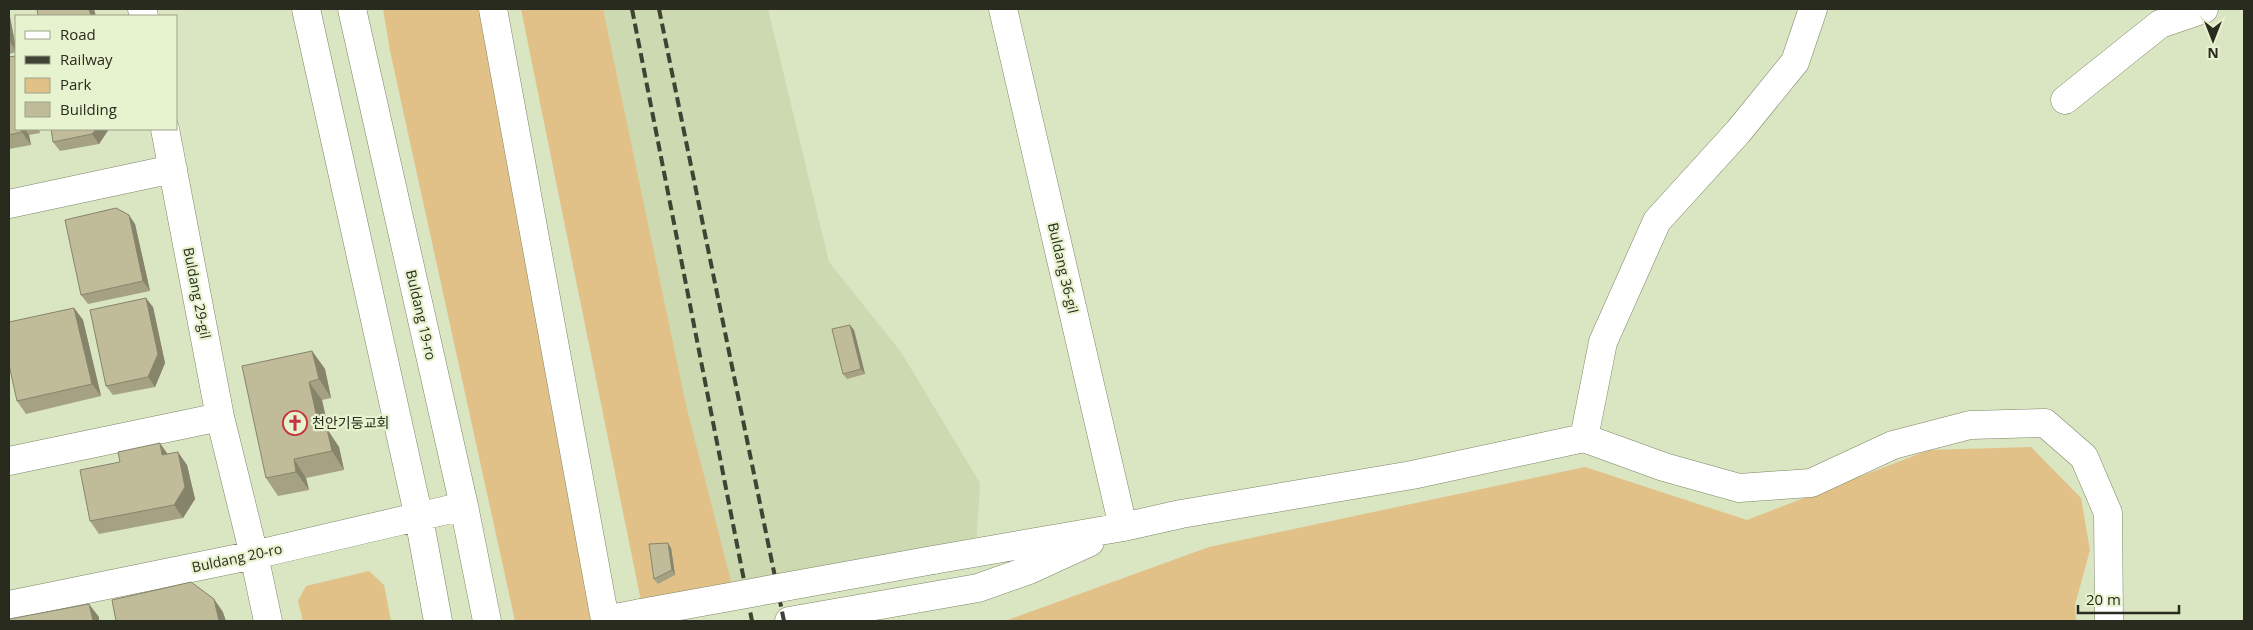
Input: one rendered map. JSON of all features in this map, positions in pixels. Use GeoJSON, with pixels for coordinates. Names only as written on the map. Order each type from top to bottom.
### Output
{"type":"FeatureCollection","features":[{"type":"Feature","properties":{"kind":"street"},"geometry":{"type":"LineString","coordinates":[[306,9],[419,518],[438,621]]}},
{"type":"Feature","properties":{"kind":"street","name":"Buldang 19-ro"},"geometry":{"type":"LineString","coordinates":[[352,9],[464,506],[487,621]]}},
{"type":"Feature","properties":{"kind":"street"},"geometry":{"type":"LineString","coordinates":[[493,9],[605,620],[1123,527],[1181,514],[1412,475],[1584,438],[1664,467],[1739,488],[1811,483],[1893,445],[1970,425],[2045,424],[2084,457],[2108,513],[2109,621]]}},
{"type":"Feature","properties":{"kind":"street","name":"Buldang 36-gil"},"geometry":{"type":"LineString","coordinates":[[1003,9],[1123,527]]}},
{"type":"Feature","properties":{"kind":"street"},"geometry":{"type":"LineString","coordinates":[[1584,438],[1603,342],[1657,221],[1738,132],[1795,62],[1813,9]]}},
{"type":"Feature","properties":{"kind":"street"},"geometry":{"type":"LineString","coordinates":[[2064,100],[2157,16],[2204,9]]}},
{"type":"Feature","properties":{"kind":"street","name":"Buldang 29-gil"},"geometry":{"type":"LineString","coordinates":[[165,130],[220,417],[268,621]]}},
{"type":"Feature","properties":{"kind":"street"},"geometry":{"type":"LineString","coordinates":[[9,204],[173,170]]}},
{"type":"Feature","properties":{"kind":"street"},"geometry":{"type":"LineString","coordinates":[[9,461],[220,417]]}},
{"type":"Feature","properties":{"kind":"street","name":"Buldang 20-ro"},"geometry":{"type":"LineString","coordinates":[[9,605],[254,555],[464,506]]}},
{"type":"Feature","properties":{"kind":"street"},"geometry":{"type":"LineString","coordinates":[[789,621],[978,588],[1029,570],[1123,527]]}},
{"type":"Feature","properties":{"kind":"shaded area"},"geometry":{"type":"Polygon","coordinates":[[[582,9],[768,9],[829,262],[901,352],[980,483],[976,548],[678,604],[582,9]]]}},
{"type":"Feature","properties":{"kind":"green space"},"geometry":{"type":"Polygon","coordinates":[[[383,9],[487,9],[609,621],[515,621],[390,51],[383,9]]]}},
{"type":"Feature","properties":{"kind":"green space"},"geometry":{"type":"Polygon","coordinates":[[[521,9],[603,9],[686,405],[732,585],[641,601],[521,9]]]}},
{"type":"Feature","properties":{"kind":"green space"},"geometry":{"type":"Polygon","coordinates":[[[2031,447],[2081,498],[2090,550],[2075,605],[2076,621],[1005,621],[1209,547],[1585,467],[1747,520],[1929,450],[2031,447]]]}},
{"type":"Feature","properties":{"kind":"green space"},"geometry":{"type":"Polygon","coordinates":[[[369,571],[384,585],[391,621],[303,621],[298,601],[306,586],[369,571]]]}},
{"type":"Feature","properties":{"kind":"building"},"geometry":{"type":"Polygon","coordinates":[[[37,9],[89,9],[91,15],[38,15],[37,9]]]}},
{"type":"Feature","properties":{"kind":"building"},"geometry":{"type":"Polygon","coordinates":[[[15,56],[15,130],[21,130],[22,132],[9,135],[9,57],[15,56]]]}},
{"type":"Feature","properties":{"kind":"building"},"geometry":{"type":"Polygon","coordinates":[[[51,130],[95,130],[92,134],[53,142],[51,130]]]}},
{"type":"Feature","properties":{"kind":"building"},"geometry":{"type":"Polygon","coordinates":[[[116,208],[129,215],[143,281],[81,295],[65,220],[116,208]]]}},
{"type":"Feature","properties":{"kind":"building"},"geometry":{"type":"Polygon","coordinates":[[[146,298],[158,354],[148,377],[106,386],[90,310],[146,298]]]}},
{"type":"Feature","properties":{"kind":"building"},"geometry":{"type":"Polygon","coordinates":[[[74,308],[92,384],[17,401],[9,365],[9,322],[74,308]]]}},
{"type":"Feature","properties":{"kind":"building"},"geometry":{"type":"Polygon","coordinates":[[[850,325],[861,369],[843,374],[832,329],[850,325]]]}},
{"type":"Feature","properties":{"kind":"building","name":"천안기둥교회"},"geometry":{"type":"Polygon","coordinates":[[[312,351],[319,379],[309,382],[320,431],[327,429],[332,451],[294,459],[296,472],[266,478],[242,366],[312,351]]]}},
{"type":"Feature","properties":{"kind":"building"},"geometry":{"type":"Polygon","coordinates":[[[160,443],[162,455],[178,452],[185,487],[174,505],[90,521],[80,470],[120,462],[118,452],[160,443]]]}},
{"type":"Feature","properties":{"kind":"building"},"geometry":{"type":"Polygon","coordinates":[[[668,543],[672,570],[654,579],[649,544],[668,543]]]}},
{"type":"Feature","properties":{"kind":"building"},"geometry":{"type":"Polygon","coordinates":[[[191,582],[214,599],[219,621],[116,621],[112,600],[191,582]]]}},
{"type":"Feature","properties":{"kind":"building"},"geometry":{"type":"Polygon","coordinates":[[[89,604],[93,621],[9,621],[9,619],[89,604]]]}},
{"type":"Feature","properties":{"kind":"railway"},"geometry":{"type":"LineString","coordinates":[[632,9],[752,621]]}},
{"type":"Feature","properties":{"kind":"railway"},"geometry":{"type":"LineString","coordinates":[[659,9],[784,621]]}},
{"type":"Feature","properties":{"kind":"place","name":"천안기둥교회"},"geometry":{"type":"Point","coordinates":[295,423]}}]}
